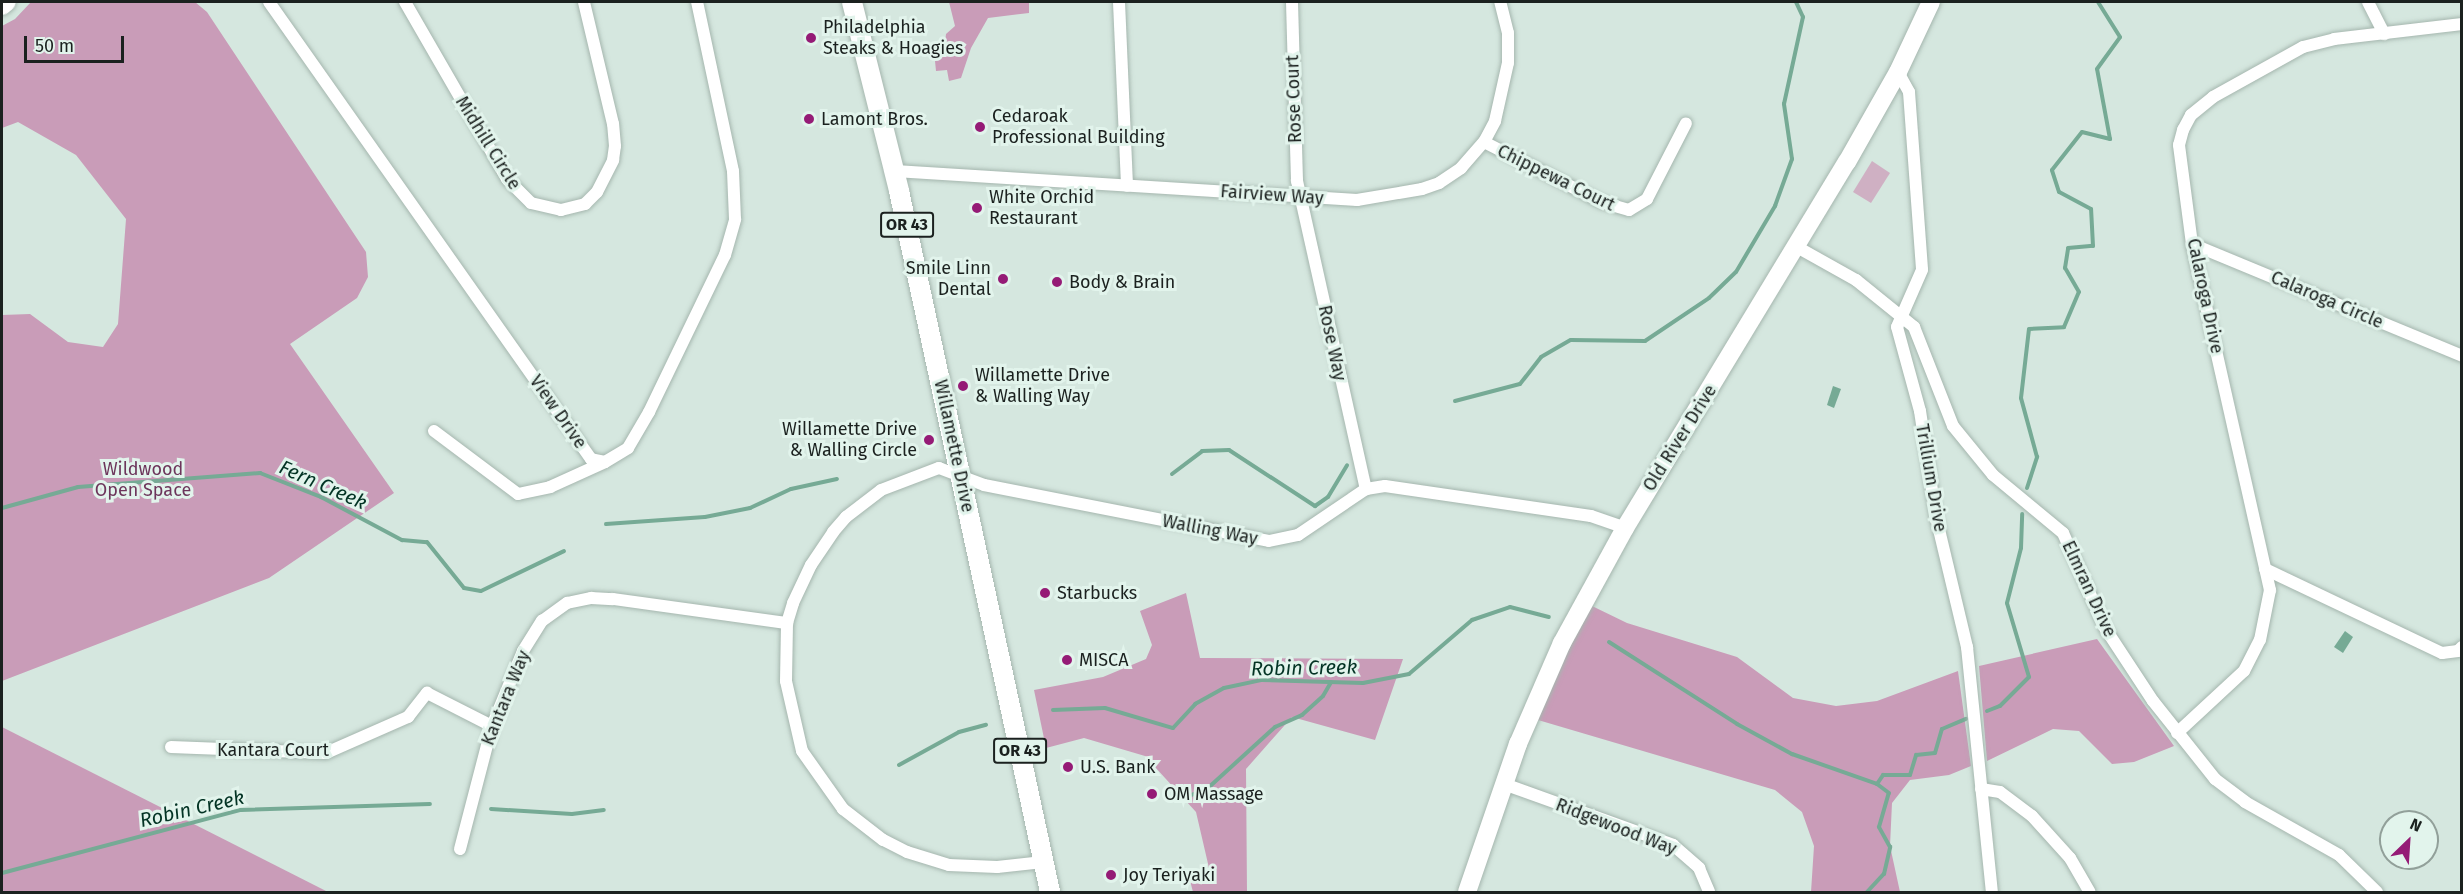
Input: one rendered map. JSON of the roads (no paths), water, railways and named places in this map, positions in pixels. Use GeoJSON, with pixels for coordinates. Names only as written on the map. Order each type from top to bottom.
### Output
{"type":"FeatureCollection","features":[{"type":"Feature","properties":{"kind":"main road","name":"Willamette Drive"},"geometry":{"type":"LineString","coordinates":[[852,2],[895,171],[1050,892]]}},
{"type":"Feature","properties":{"kind":"street"},"geometry":{"type":"LineString","coordinates":[[2,6],[7,2]]}},
{"type":"Feature","properties":{"kind":"street","name":"View Drive"},"geometry":{"type":"LineString","coordinates":[[270,2],[591,459],[605,462],[628,448],[649,412],[726,255],[735,219],[733,171],[696,2]]}},
{"type":"Feature","properties":{"kind":"street","name":"Midhill Circle"},"geometry":{"type":"LineString","coordinates":[[405,2],[507,179],[531,203],[561,210],[585,204],[597,192],[613,159],[615,146],[613,123],[584,2]]}},
{"type":"Feature","properties":{"kind":"street"},"geometry":{"type":"LineString","coordinates":[[1119,2],[1128,186]]}},
{"type":"Feature","properties":{"kind":"street","name":"Rose Court"},"geometry":{"type":"LineString","coordinates":[[1292,2],[1296,175],[1301,196]]}},
{"type":"Feature","properties":{"kind":"street","name":"Fairview Way"},"geometry":{"type":"LineString","coordinates":[[895,171],[1367,200],[1422,189],[1451,176],[1484,142],[1496,121],[1506,84],[1508,40],[1500,2]]}},
{"type":"Feature","properties":{"kind":"street","name":"Old River Drive"},"geometry":{"type":"LineString","coordinates":[[1467,892],[1504,784],[1543,683],[1624,528],[1797,247],[1898,72],[1931,2]]}},
{"type":"Feature","properties":{"kind":"street"},"geometry":{"type":"LineString","coordinates":[[2368,2],[2384,34]]}},
{"type":"Feature","properties":{"kind":"street","name":"Calaroga Drive"},"geometry":{"type":"LineString","coordinates":[[2176,733],[2225,690],[2253,656],[2268,605],[2270,590],[2192,244],[2179,145],[2191,115],[2213,97],[2303,47],[2462,24]]}},
{"type":"Feature","properties":{"kind":"street","name":"Trillium Drive"},"geometry":{"type":"LineString","coordinates":[[1898,72],[1909,92],[1923,270],[1898,327],[1920,411],[1936,517],[1967,647],[1992,892]]}},
{"type":"Feature","properties":{"kind":"street","name":"Chippewa Court"},"geometry":{"type":"LineString","coordinates":[[1484,142],[1601,202],[1629,210],[1647,199],[1686,123]]}},
{"type":"Feature","properties":{"kind":"street","name":"Rose Way"},"geometry":{"type":"LineString","coordinates":[[1301,196],[1366,489]]}},
{"type":"Feature","properties":{"kind":"street","name":"Calaroga Circle"},"geometry":{"type":"LineString","coordinates":[[2192,244],[2462,356]]}},
{"type":"Feature","properties":{"kind":"street","name":"Elmran Drive"},"geometry":{"type":"LineString","coordinates":[[1797,247],[1840,269],[1903,316],[1921,340],[1953,426],[1988,471],[2062,533],[2072,547],[2105,628],[2176,733],[2224,787],[2339,855],[2377,892]]}},
{"type":"Feature","properties":{"kind":"street"},"geometry":{"type":"LineString","coordinates":[[434,431],[518,494],[550,487],[605,462]]}},
{"type":"Feature","properties":{"kind":"street","name":"Walling Way"},"geometry":{"type":"LineString","coordinates":[[787,622],[811,565],[846,517],[881,490],[916,474],[939,468],[984,485],[1269,541],[1311,528],[1366,489]]}},
{"type":"Feature","properties":{"kind":"street"},"geometry":{"type":"LineString","coordinates":[[1366,489],[1408,487],[1590,516],[1624,528]]}},
{"type":"Feature","properties":{"kind":"street"},"geometry":{"type":"LineString","coordinates":[[2265,569],[2442,653],[2458,651],[2462,647]]}},
{"type":"Feature","properties":{"kind":"street","name":"Kantara Way"},"geometry":{"type":"LineString","coordinates":[[460,849],[492,726],[523,651],[542,621],[567,603],[591,598],[613,599],[787,622]]}},
{"type":"Feature","properties":{"kind":"street"},"geometry":{"type":"LineString","coordinates":[[787,622],[786,681],[794,728],[812,769],[843,809],[883,840],[932,861],[998,867],[1043,862]]}},
{"type":"Feature","properties":{"kind":"street","name":"Kantara Court"},"geometry":{"type":"LineString","coordinates":[[171,747],[326,753],[408,717],[427,693],[492,726]]}},
{"type":"Feature","properties":{"kind":"street","name":"Ridgewood Way"},"geometry":{"type":"LineString","coordinates":[[1504,784],[1673,845],[1699,868],[1709,892]]}},
{"type":"Feature","properties":{"kind":"street"},"geometry":{"type":"LineString","coordinates":[[1981,789],[2000,792],[2032,816],[2070,858],[2090,892]]}},
{"type":"Feature","properties":{"kind":"waterway","name":"Fern Creek"},"geometry":{"type":"LineString","coordinates":[[1455,401],[1520,384],[1541,357],[1571,340],[1645,341],[1709,298],[1736,272],[1775,206],[1792,159],[1784,104],[1803,17],[1796,2]]}},
{"type":"Feature","properties":{"kind":"waterway"},"geometry":{"type":"LineString","coordinates":[[2027,488],[2037,457],[2021,398],[2029,329],[2064,327],[2079,292],[2065,268],[2068,248],[2093,246],[2091,209],[2059,192],[2052,170],[2082,132],[2110,139],[2097,69],[2120,37],[2098,2]]}},
{"type":"Feature","properties":{"kind":"waterway","name":"Fern Creek"},"geometry":{"type":"LineString","coordinates":[[1172,474],[1202,451],[1229,450],[1315,506],[1328,497],[1347,465]]}},
{"type":"Feature","properties":{"kind":"waterway","name":"Fern Creek"},"geometry":{"type":"LineString","coordinates":[[2,508],[78,487],[260,473],[321,497],[402,540],[427,542],[464,588],[481,591],[564,551]]}},
{"type":"Feature","properties":{"kind":"waterway","name":"Fern Creek"},"geometry":{"type":"LineString","coordinates":[[606,524],[705,517],[750,508],[791,489],[837,479]]}},
{"type":"Feature","properties":{"kind":"waterway"},"geometry":{"type":"LineString","coordinates":[[1987,711],[2000,706],[2029,677],[2007,603],[2021,548],[2022,514]]}},
{"type":"Feature","properties":{"kind":"waterway","name":"Robin Creek"},"geometry":{"type":"LineString","coordinates":[[1053,710],[1105,708],[1173,728],[1195,704],[1224,688],[1262,680],[1363,683],[1409,674],[1472,620],[1510,607],[1549,617]]}},
{"type":"Feature","properties":{"kind":"waterway","name":"Robin Creek"},"geometry":{"type":"LineString","coordinates":[[1609,642],[1737,724],[1792,754],[1877,784]]}},
{"type":"Feature","properties":{"kind":"waterway"},"geometry":{"type":"LineString","coordinates":[[1189,796],[1208,788],[1275,727],[1302,715],[1323,696],[1331,682]]}},
{"type":"Feature","properties":{"kind":"waterway","name":"Robin Creek"},"geometry":{"type":"LineString","coordinates":[[1867,892],[1884,874],[1890,847],[1879,827],[1889,793],[1877,784],[1883,775],[1910,775],[1916,755],[1935,753],[1942,729],[1966,719]]}},
{"type":"Feature","properties":{"kind":"waterway","name":"Robin Creek"},"geometry":{"type":"LineString","coordinates":[[899,765],[959,732],[986,725]]}},
{"type":"Feature","properties":{"kind":"waterway","name":"Robin Creek"},"geometry":{"type":"LineString","coordinates":[[2,873],[241,810],[430,804]]}},
{"type":"Feature","properties":{"kind":"waterway","name":"Robin Creek"},"geometry":{"type":"LineString","coordinates":[[491,809],[572,814],[604,810]]}},
{"type":"Feature","properties":{"kind":"place","name":"Philadelphia Steaks & Hoagies"},"geometry":{"type":"Point","coordinates":[811,38]}},
{"type":"Feature","properties":{"kind":"place","name":"Lamont Bros."},"geometry":{"type":"Point","coordinates":[809,119]}},
{"type":"Feature","properties":{"kind":"place","name":"Cedaroak Professional Building"},"geometry":{"type":"Point","coordinates":[980,127]}},
{"type":"Feature","properties":{"kind":"place","name":"White Orchid Restaurant"},"geometry":{"type":"Point","coordinates":[977,208]}},
{"type":"Feature","properties":{"kind":"place","name":"Smile Linn Dental"},"geometry":{"type":"Point","coordinates":[1003,279]}},
{"type":"Feature","properties":{"kind":"place","name":"Body & Brain"},"geometry":{"type":"Point","coordinates":[1057,282]}},
{"type":"Feature","properties":{"kind":"place","name":"Willamette Drive & Walling Way"},"geometry":{"type":"Point","coordinates":[963,386]}},
{"type":"Feature","properties":{"kind":"place","name":"Willamette Drive & Walling Circle"},"geometry":{"type":"Point","coordinates":[929,440]}},
{"type":"Feature","properties":{"kind":"place","name":"Starbucks"},"geometry":{"type":"Point","coordinates":[1045,593]}},
{"type":"Feature","properties":{"kind":"place","name":"MISCA"},"geometry":{"type":"Point","coordinates":[1067,660]}},
{"type":"Feature","properties":{"kind":"place","name":"U.S. Bank"},"geometry":{"type":"Point","coordinates":[1068,767]}},
{"type":"Feature","properties":{"kind":"place","name":"OM Massage"},"geometry":{"type":"Point","coordinates":[1152,794]}},
{"type":"Feature","properties":{"kind":"place","name":"Joy Teriyaki"},"geometry":{"type":"Point","coordinates":[1111,875]}},
{"type":"Feature","properties":{"kind":"park label","name":"Wildwood Open Space"},"geometry":{"type":"Point","coordinates":[143,480]}}]}
